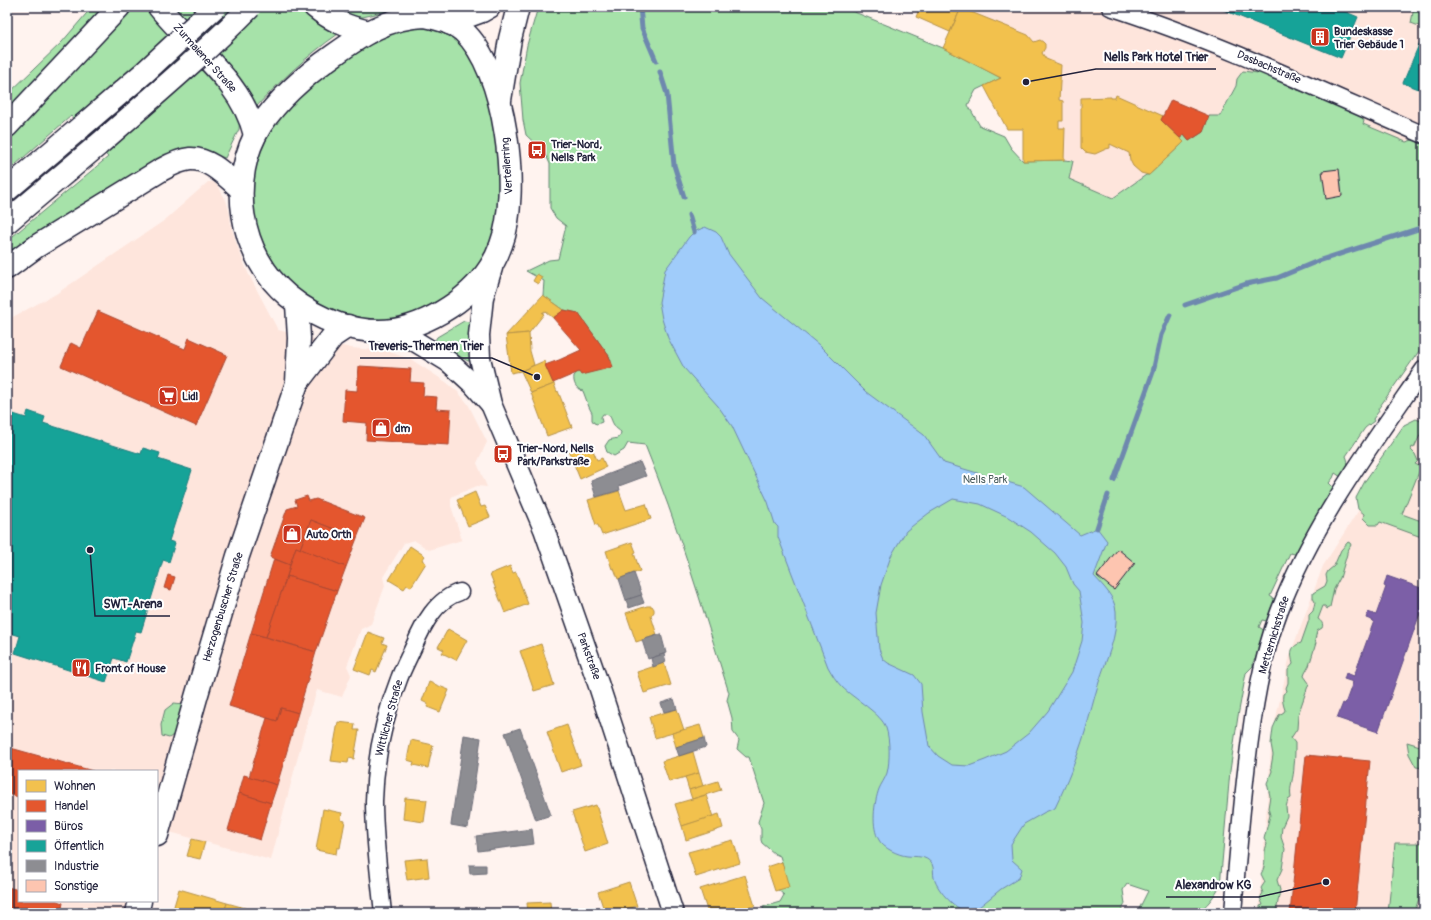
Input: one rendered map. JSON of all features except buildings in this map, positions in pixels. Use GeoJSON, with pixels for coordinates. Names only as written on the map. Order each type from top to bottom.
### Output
{"type":"FeatureCollection","features":[{"type":"Feature","properties":{"kind":"main road"},"geometry":{"type":"LineString","coordinates":[[7,126],[119,7]]}},
{"type":"Feature","properties":{"kind":"main road","name":"Zurmaiener Straße"},"geometry":{"type":"LineString","coordinates":[[159,7],[229,82],[247,109],[255,135]]}},
{"type":"Feature","properties":{"kind":"main road"},"geometry":{"type":"LineString","coordinates":[[7,190],[145,72],[215,7]]}},
{"type":"Feature","properties":{"kind":"main road"},"geometry":{"type":"LineString","coordinates":[[7,222],[162,89],[250,7]]}},
{"type":"Feature","properties":{"kind":"main road"},"geometry":{"type":"LineString","coordinates":[[315,7],[335,21],[369,32]]}},
{"type":"Feature","properties":{"kind":"main road"},"geometry":{"type":"LineString","coordinates":[[449,22],[482,12],[489,7]]}},
{"type":"Feature","properties":{"kind":"main road"},"geometry":{"type":"LineString","coordinates":[[499,103],[510,39],[518,7]]}},
{"type":"Feature","properties":{"kind":"main road","name":"Verteilerring"},"geometry":{"type":"LineString","coordinates":[[423,12],[449,22],[461,29],[477,48],[494,84],[503,119],[509,166],[509,207],[506,229],[494,260],[481,280],[466,295],[447,309],[425,321],[395,330],[370,330],[348,326],[322,318],[297,304],[274,282],[260,263],[246,231],[242,207],[241,189],[247,155],[255,135],[272,110],[296,86],[323,63],[369,32],[385,24],[423,12]]}},
{"type":"Feature","properties":{"kind":"main road"},"geometry":{"type":"LineString","coordinates":[[7,268],[36,246],[161,170],[177,162],[191,159],[204,162],[219,170],[241,189]]}},
{"type":"Feature","properties":{"kind":"main road","name":"Herzogenbuscher Straße"},"geometry":{"type":"LineString","coordinates":[[158,831],[238,556],[297,382],[299,338],[297,304]]}},
{"type":"Feature","properties":{"kind":"main road","name":"Herzogenbuscher Straße"},"geometry":{"type":"LineString","coordinates":[[297,382],[333,336],[348,326]]}},
{"type":"Feature","properties":{"kind":"main road"},"geometry":{"type":"LineString","coordinates":[[137,913],[140,902]]}},
{"type":"Feature","properties":{"kind":"street","name":"Dasbachstraße"},"geometry":{"type":"LineString","coordinates":[[1110,7],[1161,24],[1259,62],[1424,135]]}},
{"type":"Feature","properties":{"kind":"street","name":"Parkstraße"},"geometry":{"type":"LineString","coordinates":[[494,260],[483,297],[479,335],[480,358],[491,404],[544,529],[599,686],[673,913]]}},
{"type":"Feature","properties":{"kind":"street","name":"Parkstraße"},"geometry":{"type":"LineString","coordinates":[[395,330],[449,362],[474,385],[491,404]]}},
{"type":"Feature","properties":{"kind":"street","name":"Metternichstraße"},"geometry":{"type":"LineString","coordinates":[[1233,913],[1240,816],[1255,706],[1265,660],[1279,614],[1297,570],[1318,530],[1348,480],[1424,369]]}},
{"type":"Feature","properties":{"kind":"street","name":"Wittlicher Straße"},"geometry":{"type":"LineString","coordinates":[[383,913],[377,857],[374,801],[376,771],[381,741],[399,679],[420,632],[441,603],[454,594],[460,592]]}},
{"type":"Feature","properties":{"kind":"shaded area"},"geometry":{"type":"Polygon","coordinates":[[[961,7],[1424,7],[1424,150],[1260,77],[1237,83],[1220,116],[1203,132],[1189,141],[1180,138],[1184,142],[1149,175],[1146,175],[1113,198],[1069,179],[1073,161],[1023,161],[1023,129],[1007,129],[984,86],[1001,78],[943,48],[961,7]]]}},
{"type":"Feature","properties":{"kind":"shaded area"},"geometry":{"type":"Polygon","coordinates":[[[208,182],[213,182],[217,185],[226,200],[230,214],[231,226],[248,273],[278,330],[351,348],[387,351],[412,360],[446,382],[458,392],[468,404],[487,442],[477,463],[487,487],[477,486],[451,498],[451,506],[462,540],[429,550],[414,540],[404,543],[383,577],[385,586],[371,624],[361,629],[347,666],[351,675],[342,697],[317,690],[303,737],[271,860],[159,829],[158,832],[158,770],[18,770],[18,902],[140,902],[137,913],[7,913],[7,320],[56,294],[165,220],[208,182]]]}},
{"type":"Feature","properties":{"kind":"shaded area"},"geometry":{"type":"Polygon","coordinates":[[[1424,408],[1424,913],[1259,913],[1272,735],[1290,655],[1323,566],[1424,408]]]}},
{"type":"Feature","properties":{"kind":"green space"},"geometry":{"type":"Polygon","coordinates":[[[92,7],[107,7],[7,115],[7,95],[62,42],[92,7]]]}},
{"type":"Feature","properties":{"kind":"green space"},"geometry":{"type":"Polygon","coordinates":[[[134,7],[146,7],[154,14],[229,93],[240,117],[239,129],[225,158],[199,149],[186,148],[164,156],[32,239],[7,259],[7,241],[108,157],[71,116],[7,172],[7,142],[134,7]]]}},
{"type":"Feature","properties":{"kind":"green space"},"geometry":{"type":"Polygon","coordinates":[[[172,7],[303,7],[315,18],[338,31],[338,34],[295,68],[256,107],[248,90],[239,78],[172,7]]]}},
{"type":"Feature","properties":{"kind":"green space"},"geometry":{"type":"Polygon","coordinates":[[[327,7],[398,7],[363,17],[347,16],[327,7]]]}},
{"type":"Feature","properties":{"kind":"green space","name":"Nells Park"},"geometry":{"type":"Polygon","coordinates":[[[538,7],[842,7],[943,48],[1001,78],[976,90],[968,105],[980,126],[1004,136],[1011,148],[1023,161],[1073,161],[1069,179],[1113,198],[1146,175],[1149,175],[1184,142],[1180,138],[1184,135],[1189,141],[1203,132],[1209,116],[1220,116],[1236,86],[1237,79],[1243,71],[1258,73],[1262,72],[1272,78],[1281,79],[1288,86],[1297,90],[1315,94],[1361,115],[1364,121],[1363,124],[1406,142],[1416,139],[1424,141],[1424,344],[1378,409],[1379,411],[1373,419],[1374,421],[1365,428],[1346,456],[1346,469],[1341,477],[1335,473],[1329,483],[1333,487],[1332,491],[1309,529],[1299,555],[1290,553],[1270,596],[1277,601],[1272,622],[1262,620],[1259,627],[1265,631],[1264,638],[1258,647],[1258,655],[1253,662],[1253,666],[1246,673],[1238,716],[1230,771],[1220,886],[1210,901],[1200,911],[1196,913],[1137,913],[1148,891],[1127,884],[1123,890],[1125,904],[1120,913],[764,913],[763,907],[780,902],[784,895],[776,888],[783,866],[780,856],[775,854],[762,843],[761,840],[761,829],[758,822],[764,803],[749,757],[746,757],[737,749],[739,740],[733,732],[732,718],[727,700],[729,693],[690,568],[657,475],[645,445],[628,443],[624,450],[614,456],[607,452],[605,446],[609,440],[618,438],[621,432],[615,427],[608,415],[603,414],[601,417],[602,422],[597,424],[594,423],[592,420],[592,413],[583,391],[578,389],[574,381],[574,376],[577,372],[610,363],[611,361],[609,356],[578,313],[564,310],[543,295],[544,281],[526,271],[549,260],[558,259],[566,226],[556,218],[550,208],[550,164],[545,153],[526,135],[523,120],[520,83],[527,45],[538,7]]]}},
{"type":"Feature","properties":{"kind":"green space"},"geometry":{"type":"Polygon","coordinates":[[[1414,7],[1424,7],[1424,28],[1411,23],[1414,7]]]}},
{"type":"Feature","properties":{"kind":"green space"},"geometry":{"type":"Polygon","coordinates":[[[413,25],[436,29],[447,33],[462,43],[474,59],[488,99],[496,132],[500,198],[497,224],[484,258],[469,278],[449,295],[420,312],[407,316],[393,319],[379,319],[352,316],[325,307],[313,301],[296,289],[277,267],[259,234],[256,222],[253,197],[255,171],[266,139],[286,111],[298,99],[331,70],[361,48],[385,35],[413,25]]]}},
{"type":"Feature","properties":{"kind":"green space"},"geometry":{"type":"Polygon","coordinates":[[[464,321],[475,323],[471,361],[468,361],[434,342],[437,337],[464,321]]]}},
{"type":"Feature","properties":{"kind":"green space"},"geometry":{"type":"Polygon","coordinates":[[[1416,419],[1421,421],[1423,429],[1414,448],[1412,447],[1411,450],[1415,454],[1418,461],[1415,464],[1421,467],[1402,514],[1424,522],[1424,538],[1380,522],[1378,525],[1370,525],[1363,518],[1364,514],[1358,509],[1356,498],[1365,481],[1404,425],[1416,419]]]}},
{"type":"Feature","properties":{"kind":"green space"},"geometry":{"type":"Polygon","coordinates":[[[1348,542],[1351,545],[1347,552],[1340,578],[1334,589],[1330,607],[1327,609],[1323,606],[1318,619],[1322,623],[1323,627],[1317,631],[1315,640],[1316,643],[1309,666],[1304,676],[1309,683],[1298,715],[1297,729],[1291,738],[1295,743],[1294,770],[1291,798],[1288,800],[1286,807],[1287,816],[1282,827],[1281,837],[1285,849],[1282,869],[1277,880],[1280,890],[1276,913],[1260,913],[1260,906],[1263,905],[1260,898],[1263,893],[1261,888],[1265,882],[1261,874],[1264,866],[1267,844],[1264,839],[1270,815],[1268,808],[1270,796],[1267,783],[1272,771],[1271,767],[1273,755],[1271,744],[1273,728],[1279,715],[1285,710],[1283,694],[1287,691],[1288,670],[1293,664],[1292,651],[1294,647],[1301,643],[1309,620],[1309,615],[1313,611],[1315,602],[1313,593],[1325,586],[1328,571],[1334,566],[1341,550],[1348,542]]]}},
{"type":"Feature","properties":{"kind":"green space"},"geometry":{"type":"Polygon","coordinates":[[[174,703],[183,704],[176,733],[169,738],[162,736],[161,725],[165,710],[174,703]]]}},
{"type":"Feature","properties":{"kind":"green space"},"geometry":{"type":"Polygon","coordinates":[[[1424,735],[1424,768],[1416,767],[1409,754],[1407,742],[1420,746],[1424,735]]]}},
{"type":"Feature","properties":{"kind":"green space"},"geometry":{"type":"Polygon","coordinates":[[[1395,843],[1424,843],[1424,884],[1414,913],[1388,913],[1395,843]]]}},
{"type":"Feature","properties":{"kind":"water"},"geometry":{"type":"Polygon","coordinates":[[[705,227],[716,232],[721,237],[728,253],[762,298],[819,345],[866,392],[924,435],[944,463],[1024,487],[1080,535],[1097,528],[1107,541],[1094,576],[1108,592],[1115,606],[1115,630],[1111,648],[1075,761],[1055,808],[1024,824],[1011,844],[1012,860],[1022,869],[1019,878],[1001,889],[970,913],[959,908],[948,900],[939,889],[934,878],[933,866],[930,861],[924,858],[895,853],[884,846],[876,835],[874,815],[877,795],[888,768],[889,744],[886,728],[879,717],[842,687],[828,667],[778,537],[778,527],[775,524],[768,502],[732,426],[718,406],[684,368],[668,338],[662,319],[659,302],[665,270],[694,232],[705,227]],[[953,499],[929,513],[906,531],[891,556],[881,585],[876,613],[879,649],[883,659],[888,663],[914,675],[921,684],[923,712],[929,746],[938,756],[952,765],[969,766],[985,760],[1006,751],[1029,733],[1048,711],[1072,672],[1082,641],[1084,623],[1079,591],[1073,584],[1066,567],[1055,553],[1031,532],[1008,517],[980,504],[953,499]]]}},
{"type":"Feature","properties":{"kind":"waterway"},"geometry":{"type":"LineString","coordinates":[[640,7],[642,28],[656,61]]}},
{"type":"Feature","properties":{"kind":"waterway"},"geometry":{"type":"LineString","coordinates":[[660,72],[667,94],[674,165],[684,197]]}},
{"type":"Feature","properties":{"kind":"waterway"},"geometry":{"type":"LineString","coordinates":[[689,215],[694,232]]}},
{"type":"Feature","properties":{"kind":"waterway"},"geometry":{"type":"LineString","coordinates":[[1185,305],[1246,284],[1277,278],[1318,261],[1424,227]]}},
{"type":"Feature","properties":{"kind":"waterway"},"geometry":{"type":"LineString","coordinates":[[1114,480],[1153,372],[1161,335],[1170,315]]}},
{"type":"Feature","properties":{"kind":"waterway"},"geometry":{"type":"LineString","coordinates":[[1097,528],[1108,495]]}},
{"type":"Feature","properties":{"kind":"place","name":"Bundeskasse Trier Gebäude 1"},"geometry":{"type":"Point","coordinates":[1320,37]}},
{"type":"Feature","properties":{"kind":"place","name":"Nells Park Hotel Trier"},"geometry":{"type":"Point","coordinates":[1026,82]}},
{"type":"Feature","properties":{"kind":"place","name":"Trier-Nord, Nells Park"},"geometry":{"type":"Point","coordinates":[537,150]}},
{"type":"Feature","properties":{"kind":"place","name":"Treveris-Thermen Trier"},"geometry":{"type":"Point","coordinates":[537,377]}},
{"type":"Feature","properties":{"kind":"place","name":"Lidl"},"geometry":{"type":"Point","coordinates":[168,396]}},
{"type":"Feature","properties":{"kind":"place","name":"dm"},"geometry":{"type":"Point","coordinates":[381,428]}},
{"type":"Feature","properties":{"kind":"place","name":"Trier-Nord, Nells Park/Parkstraße"},"geometry":{"type":"Point","coordinates":[503,454]}},
{"type":"Feature","properties":{"kind":"place","name":"Auto Orth"},"geometry":{"type":"Point","coordinates":[292,534]}},
{"type":"Feature","properties":{"kind":"place","name":"SWT-Arena"},"geometry":{"type":"Point","coordinates":[90,550]}},
{"type":"Feature","properties":{"kind":"place","name":"Front of House"},"geometry":{"type":"Point","coordinates":[81,668]}},
{"type":"Feature","properties":{"kind":"place","name":"Alexandrow KG"},"geometry":{"type":"Point","coordinates":[1326,882]}}]}
